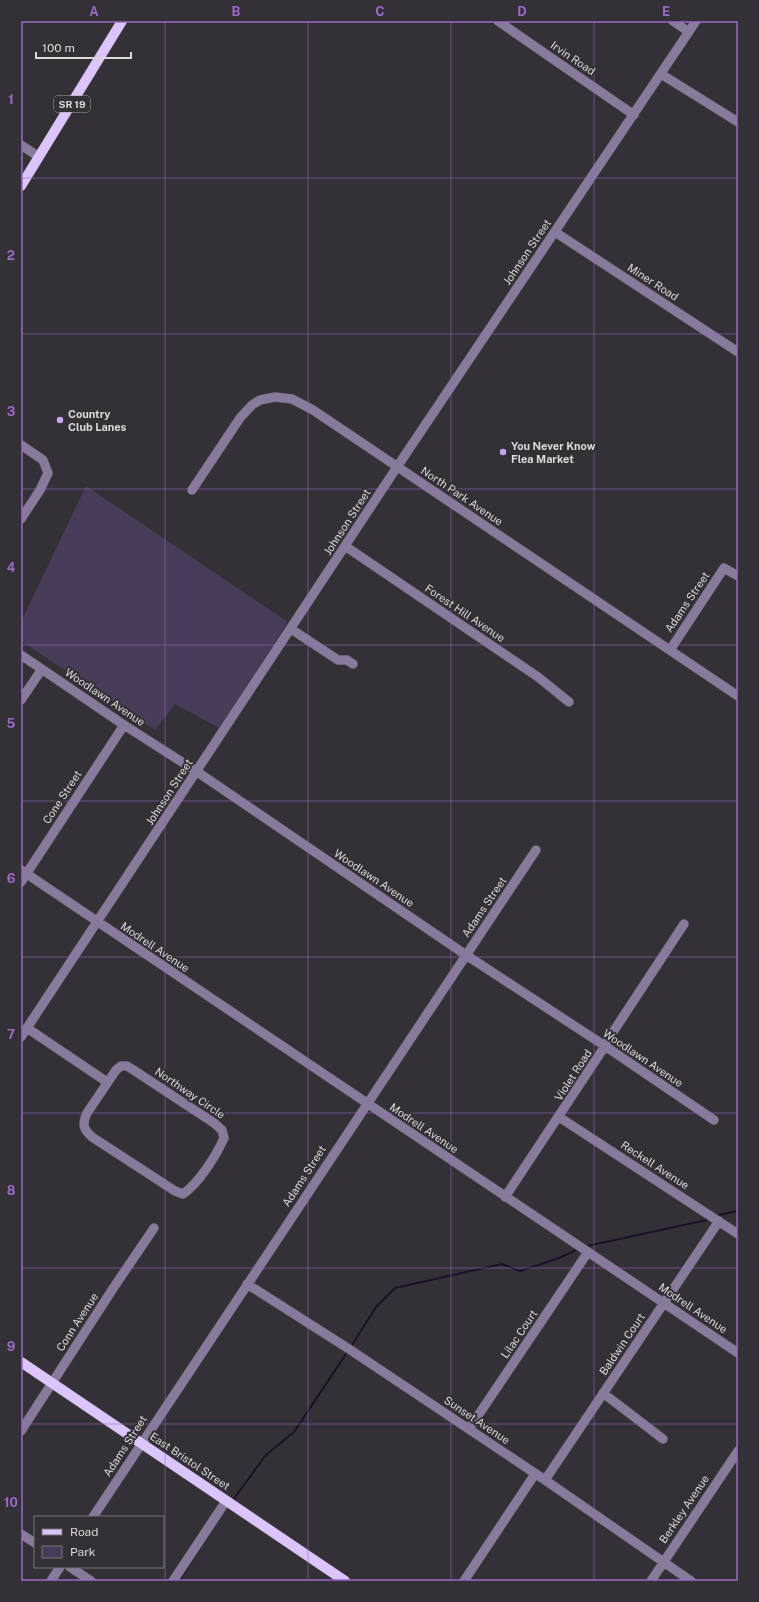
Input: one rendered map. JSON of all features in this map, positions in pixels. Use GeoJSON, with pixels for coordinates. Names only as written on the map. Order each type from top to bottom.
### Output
{"type":"FeatureCollection","features":[{"type":"Feature","properties":{"kind":"main road","name":"SR 19"},"geometry":{"type":"LineString","coordinates":[[21,186],[122,21]]}},
{"type":"Feature","properties":{"kind":"main road","name":"East Bristol Street"},"geometry":{"type":"LineString","coordinates":[[21,1362],[344,1581]]}},
{"type":"Feature","properties":{"kind":"street","name":"Irvin Road"},"geometry":{"type":"LineString","coordinates":[[498,21],[634,114]]}},
{"type":"Feature","properties":{"kind":"street"},"geometry":{"type":"LineString","coordinates":[[673,21],[689,32]]}},
{"type":"Feature","properties":{"kind":"street","name":"Johnson Street"},"geometry":{"type":"LineString","coordinates":[[21,1037],[397,467],[696,21]]}},
{"type":"Feature","properties":{"kind":"street"},"geometry":{"type":"LineString","coordinates":[[661,74],[738,122]]}},
{"type":"Feature","properties":{"kind":"street"},"geometry":{"type":"LineString","coordinates":[[21,145],[39,157]]}},
{"type":"Feature","properties":{"kind":"street","name":"Miner Road"},"geometry":{"type":"LineString","coordinates":[[555,232],[738,352]]}},
{"type":"Feature","properties":{"kind":"street","name":"North Park Avenue"},"geometry":{"type":"LineString","coordinates":[[192,490],[240,418],[252,405],[260,400],[275,397],[292,399],[313,410],[738,696]]}},
{"type":"Feature","properties":{"kind":"street"},"geometry":{"type":"LineString","coordinates":[[21,520],[40,490],[48,473],[43,460],[22,447]]}},
{"type":"Feature","properties":{"kind":"street","name":"Forest Hill Avenue"},"geometry":{"type":"LineString","coordinates":[[345,546],[538,677],[569,702]]}},
{"type":"Feature","properties":{"kind":"street","name":"Adams Street"},"geometry":{"type":"LineString","coordinates":[[670,650],[724,568],[738,576]]}},
{"type":"Feature","properties":{"kind":"street"},"geometry":{"type":"LineString","coordinates":[[291,629],[338,660],[347,660],[353,664]]}},
{"type":"Feature","properties":{"kind":"street","name":"Woodlawn Avenue"},"geometry":{"type":"LineString","coordinates":[[21,654],[466,955],[605,1046],[714,1120]]}},
{"type":"Feature","properties":{"kind":"street"},"geometry":{"type":"LineString","coordinates":[[21,700],[42,669]]}},
{"type":"Feature","properties":{"kind":"street","name":"Cone Street"},"geometry":{"type":"LineString","coordinates":[[21,882],[24,872],[124,725]]}},
{"type":"Feature","properties":{"kind":"street","name":"Adams Street"},"geometry":{"type":"LineString","coordinates":[[94,1516],[536,850]]}},
{"type":"Feature","properties":{"kind":"street","name":"Modrell Avenue"},"geometry":{"type":"LineString","coordinates":[[24,872],[366,1104],[664,1302],[738,1353]]}},
{"type":"Feature","properties":{"kind":"street","name":"Violet Road"},"geometry":{"type":"LineString","coordinates":[[505,1197],[560,1117],[611,1035],[684,924]]}},
{"type":"Feature","properties":{"kind":"street"},"geometry":{"type":"LineString","coordinates":[[27,1028],[107,1082]]}},
{"type":"Feature","properties":{"kind":"street","name":"Northway Circle"},"geometry":{"type":"LineString","coordinates":[[121,1066],[127,1066],[214,1123],[222,1130],[224,1138],[221,1144],[192,1187],[183,1194],[174,1191],[86,1131],[83,1126],[83,1120],[107,1082],[116,1070],[121,1066]]}},
{"type":"Feature","properties":{"kind":"street","name":"Reckell Avenue"},"geometry":{"type":"LineString","coordinates":[[560,1117],[738,1234]]}},
{"type":"Feature","properties":{"kind":"street","name":"Baldwin Court"},"geometry":{"type":"LineString","coordinates":[[545,1480],[719,1222]]}},
{"type":"Feature","properties":{"kind":"street","name":"Conn Avenue"},"geometry":{"type":"LineString","coordinates":[[21,1431],[114,1286],[154,1228]]}},
{"type":"Feature","properties":{"kind":"street","name":"Lilac Court"},"geometry":{"type":"LineString","coordinates":[[469,1429],[588,1252]]}},
{"type":"Feature","properties":{"kind":"street","name":"Sunset Avenue"},"geometry":{"type":"LineString","coordinates":[[247,1284],[349,1349],[469,1429],[691,1581]]}},
{"type":"Feature","properties":{"kind":"street"},"geometry":{"type":"LineString","coordinates":[[603,1393],[663,1439]]}},
{"type":"Feature","properties":{"kind":"street","name":"Berkley Avenue"},"geometry":{"type":"LineString","coordinates":[[651,1581],[738,1452]]}},
{"type":"Feature","properties":{"kind":"street"},"geometry":{"type":"LineString","coordinates":[[464,1581],[535,1474]]}},
{"type":"Feature","properties":{"kind":"street"},"geometry":{"type":"LineString","coordinates":[[173,1581],[226,1500]]}},
{"type":"Feature","properties":{"kind":"street"},"geometry":{"type":"LineString","coordinates":[[21,1534],[34,1542]]}},
{"type":"Feature","properties":{"kind":"street"},"geometry":{"type":"LineString","coordinates":[[51,1581],[59,1568]]}},
{"type":"Feature","properties":{"kind":"street"},"geometry":{"type":"LineString","coordinates":[[72,1568],[91,1581]]}},
{"type":"Feature","properties":{"kind":"green space"},"geometry":{"type":"Polygon","coordinates":[[[86,486],[288,622],[219,728],[175,704],[155,730],[21,641],[21,622],[86,486]]]}},
{"type":"Feature","properties":{"kind":"waterway"},"geometry":{"type":"LineString","coordinates":[[719,1215],[738,1211]]}},
{"type":"Feature","properties":{"kind":"waterway"},"geometry":{"type":"LineString","coordinates":[[587,1246],[707,1220]]}},
{"type":"Feature","properties":{"kind":"waterway"},"geometry":{"type":"LineString","coordinates":[[352,1345],[376,1307],[395,1288],[502,1264],[520,1271],[559,1258],[576,1250]]}},
{"type":"Feature","properties":{"kind":"waterway"},"geometry":{"type":"LineString","coordinates":[[233,1500],[265,1456],[294,1432],[346,1354]]}},
{"type":"Feature","properties":{"kind":"waterway"},"geometry":{"type":"LineString","coordinates":[[179,1581],[205,1540]]}},
{"type":"Feature","properties":{"kind":"place","name":"Country Club Lanes"},"geometry":{"type":"Point","coordinates":[60,420]}},
{"type":"Feature","properties":{"kind":"place","name":"You Never Know Flea Market"},"geometry":{"type":"Point","coordinates":[503,452]}}]}
